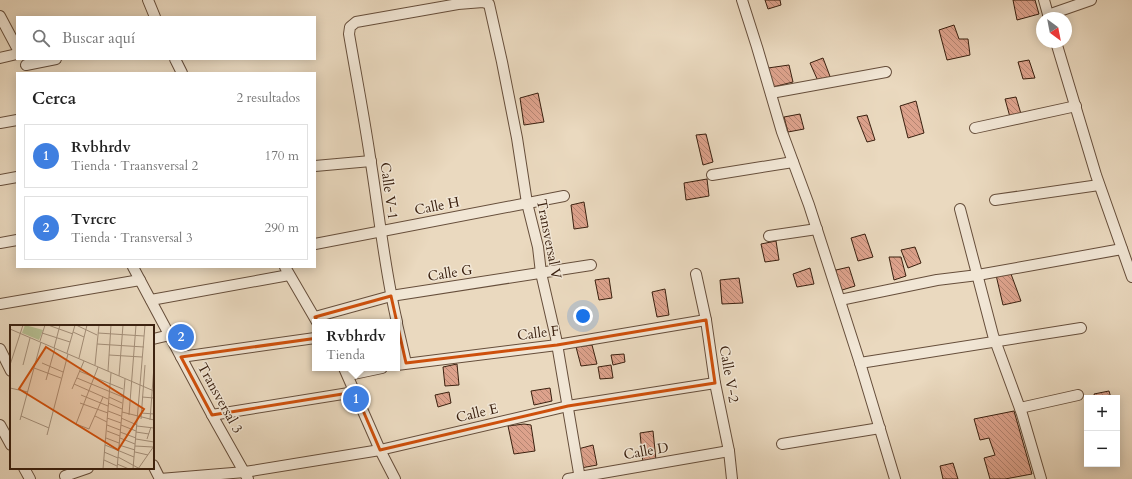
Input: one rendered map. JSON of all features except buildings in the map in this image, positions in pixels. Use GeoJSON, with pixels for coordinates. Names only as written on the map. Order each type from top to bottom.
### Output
{"type":"FeatureCollection","features":[{"type":"Feature","properties":{"kind":"street"},"geometry":{"type":"LineString","coordinates":[[148,0],[155,16]]}},
{"type":"Feature","properties":{"kind":"street"},"geometry":{"type":"LineString","coordinates":[[742,0],[782,132],[817,229],[840,300],[895,479]]}},
{"type":"Feature","properties":{"kind":"street"},"geometry":{"type":"LineString","coordinates":[[1044,0],[1048,12]]}},
{"type":"Feature","properties":{"kind":"street"},"geometry":{"type":"LineString","coordinates":[[1059,12],[1090,0]]}},
{"type":"Feature","properties":{"kind":"street","name":"Calle V-1"},"geometry":{"type":"LineString","coordinates":[[396,319],[380,232],[371,161],[349,34],[350,27],[356,22],[458,4],[483,2],[489,4]]}},
{"type":"Feature","properties":{"kind":"street","name":"Transversal V"},"geometry":{"type":"LineString","coordinates":[[489,4],[517,138],[527,203],[538,247],[541,273],[557,345],[580,478]]}},
{"type":"Feature","properties":{"kind":"street"},"geometry":{"type":"LineString","coordinates":[[0,16],[16,46]]}},
{"type":"Feature","properties":{"kind":"street"},"geometry":{"type":"LineString","coordinates":[[1058,48],[1099,185],[1132,277]]}},
{"type":"Feature","properties":{"kind":"street"},"geometry":{"type":"LineString","coordinates":[[0,58],[16,54]]}},
{"type":"Feature","properties":{"kind":"street"},"geometry":{"type":"LineString","coordinates":[[26,66],[52,60]]}},
{"type":"Feature","properties":{"kind":"street"},"geometry":{"type":"LineString","coordinates":[[176,60],[182,72]]}},
{"type":"Feature","properties":{"kind":"street"},"geometry":{"type":"LineString","coordinates":[[771,93],[886,72]]}},
{"type":"Feature","properties":{"kind":"street"},"geometry":{"type":"LineString","coordinates":[[975,128],[1076,106]]}},
{"type":"Feature","properties":{"kind":"street"},"geometry":{"type":"LineString","coordinates":[[0,123],[16,120]]}},
{"type":"Feature","properties":{"kind":"street"},"geometry":{"type":"LineString","coordinates":[[316,166],[371,161]]}},
{"type":"Feature","properties":{"kind":"street"},"geometry":{"type":"LineString","coordinates":[[712,175],[793,162]]}},
{"type":"Feature","properties":{"kind":"street"},"geometry":{"type":"LineString","coordinates":[[0,180],[16,177]]}},
{"type":"Feature","properties":{"kind":"street"},"geometry":{"type":"LineString","coordinates":[[995,200],[1099,185]]}},
{"type":"Feature","properties":{"kind":"street","name":"Calle H"},"geometry":{"type":"LineString","coordinates":[[316,244],[564,196]]}},
{"type":"Feature","properties":{"kind":"street"},"geometry":{"type":"LineString","coordinates":[[960,209],[996,342],[1020,408],[1040,479]]}},
{"type":"Feature","properties":{"kind":"street"},"geometry":{"type":"LineString","coordinates":[[769,236],[817,229]]}},
{"type":"Feature","properties":{"kind":"street"},"geometry":{"type":"LineString","coordinates":[[0,243],[16,240]]}},
{"type":"Feature","properties":{"kind":"street"},"geometry":{"type":"LineString","coordinates":[[840,300],[937,280],[978,275],[1122,249]]}},
{"type":"Feature","properties":{"kind":"street","name":"Calle G"},"geometry":{"type":"LineString","coordinates":[[319,319],[391,296],[591,265]]}},
{"type":"Feature","properties":{"kind":"street","name":"Transversal 3"},"geometry":{"type":"LineString","coordinates":[[134,268],[212,415],[247,476]]}},
{"type":"Feature","properties":{"kind":"street"},"geometry":{"type":"LineString","coordinates":[[151,300],[287,271],[315,319]]}},
{"type":"Feature","properties":{"kind":"street","name":"Calle V-2"},"geometry":{"type":"LineString","coordinates":[[696,274],[706,320],[715,383],[729,451],[732,479]]}},
{"type":"Feature","properties":{"kind":"street"},"geometry":{"type":"LineString","coordinates":[[0,304],[140,280]]}},
{"type":"Feature","properties":{"kind":"street","name":"Calle F"},"geometry":{"type":"LineString","coordinates":[[401,364],[557,345],[706,320]]}},
{"type":"Feature","properties":{"kind":"street"},"geometry":{"type":"LineString","coordinates":[[860,363],[947,348],[996,342],[1081,328]]}},
{"type":"Feature","properties":{"kind":"street"},"geometry":{"type":"LineString","coordinates":[[154,339],[170,335]]}},
{"type":"Feature","properties":{"kind":"street"},"geometry":{"type":"LineString","coordinates":[[181,357],[312,338]]}},
{"type":"Feature","properties":{"kind":"street"},"geometry":{"type":"LineString","coordinates":[[0,349],[8,370]]}},
{"type":"Feature","properties":{"kind":"street","name":"Calle V-1"},"geometry":{"type":"LineString","coordinates":[[400,354],[401,364]]}},
{"type":"Feature","properties":{"kind":"street"},"geometry":{"type":"LineString","coordinates":[[346,372],[380,450],[395,479]]}},
{"type":"Feature","properties":{"kind":"street","name":"Calle E"},"geometry":{"type":"LineString","coordinates":[[160,479],[247,476],[380,450],[568,406],[715,383]]}},
{"type":"Feature","properties":{"kind":"street"},"geometry":{"type":"LineString","coordinates":[[212,415],[355,392]]}},
{"type":"Feature","properties":{"kind":"street"},"geometry":{"type":"LineString","coordinates":[[1020,408],[1078,395]]}},
{"type":"Feature","properties":{"kind":"street"},"geometry":{"type":"LineString","coordinates":[[782,444],[880,428]]}},
{"type":"Feature","properties":{"kind":"street"},"geometry":{"type":"LineString","coordinates":[[4,430],[10,443]]}},
{"type":"Feature","properties":{"kind":"street","name":"Calle D"},"geometry":{"type":"LineString","coordinates":[[568,479],[729,451]]}},
{"type":"Feature","properties":{"kind":"street"},"geometry":{"type":"LineString","coordinates":[[154,467],[160,479]]}},
{"type":"Feature","properties":{"kind":"street"},"geometry":{"type":"LineString","coordinates":[[25,469],[30,479]]}},
{"type":"Feature","properties":{"kind":"street"},"geometry":{"type":"LineString","coordinates":[[64,474],[84,469]]}},
{"type":"Feature","properties":{"kind":"highlighted area"},"geometry":{"type":"Polygon","coordinates":[[[391,296],[406,363],[557,345],[706,320],[715,383],[568,406],[380,450],[355,392],[212,415],[181,357],[325,337],[315,317],[391,296]]]}},
{"type":"Feature","properties":{"kind":"place","name":"Tvrcrc"},"geometry":{"type":"Point","coordinates":[181,337]}},
{"type":"Feature","properties":{"kind":"place","name":"Rvbhrdv"},"geometry":{"type":"Point","coordinates":[356,399]}}]}
